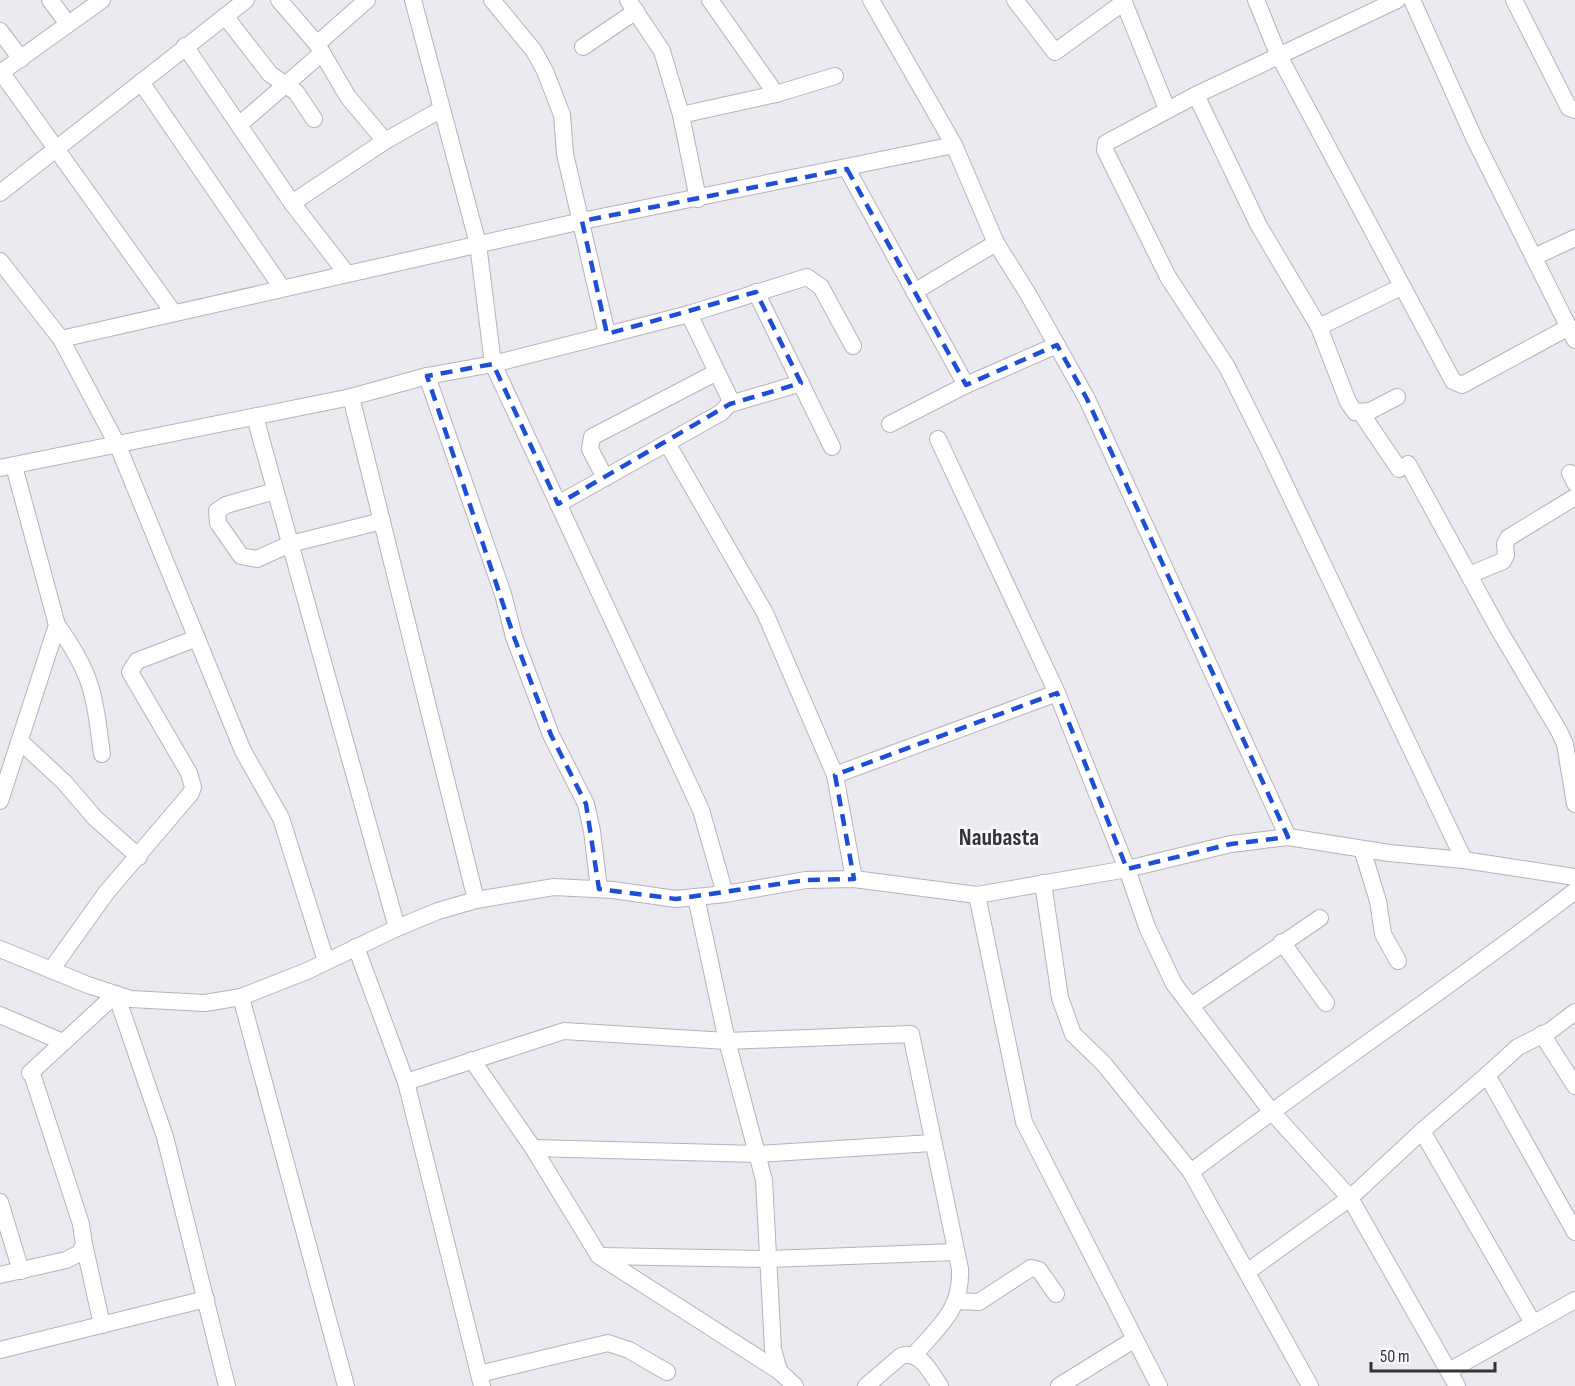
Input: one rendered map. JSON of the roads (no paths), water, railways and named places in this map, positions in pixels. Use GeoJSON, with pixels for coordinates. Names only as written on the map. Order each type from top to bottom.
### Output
{"type":"FeatureCollection","features":[{"type":"Feature","properties":{"kind":"street"},"geometry":{"type":"LineString","coordinates":[[50,0],[68,24]]}},
{"type":"Feature","properties":{"kind":"street"},"geometry":{"type":"LineString","coordinates":[[102,0],[1,72],[173,312]]}},
{"type":"Feature","properties":{"kind":"street"},"geometry":{"type":"LineString","coordinates":[[0,193],[246,0]]}},
{"type":"Feature","properties":{"kind":"street"},"geometry":{"type":"LineString","coordinates":[[279,0],[319,49],[348,97],[385,141]]}},
{"type":"Feature","properties":{"kind":"street"},"geometry":{"type":"LineString","coordinates":[[239,125],[284,85],[367,0]]}},
{"type":"Feature","properties":{"kind":"street"},"geometry":{"type":"LineString","coordinates":[[412,0],[440,111],[478,244],[493,364],[701,810],[725,894]]}},
{"type":"Feature","properties":{"kind":"street"},"geometry":{"type":"LineString","coordinates":[[492,0],[534,51],[545,70],[562,115],[565,154],[607,334]]}},
{"type":"Feature","properties":{"kind":"street"},"geometry":{"type":"LineString","coordinates":[[710,0],[776,94]]}},
{"type":"Feature","properties":{"kind":"street"},"geometry":{"type":"LineString","coordinates":[[871,0],[954,145],[996,243],[1087,399],[1288,837]]}},
{"type":"Feature","properties":{"kind":"street"},"geometry":{"type":"LineString","coordinates":[[1015,0],[1056,52],[1124,1],[1167,109]]}},
{"type":"Feature","properties":{"kind":"street"},"geometry":{"type":"LineString","coordinates":[[1256,0],[1278,54],[1401,287],[1449,375],[1458,385],[1572,333],[1475,140],[1412,0]]}},
{"type":"Feature","properties":{"kind":"street"},"geometry":{"type":"LineString","coordinates":[[1396,0],[1278,54],[1167,109],[1106,143],[1105,150],[1168,277],[1227,367],[1269,450],[1464,860]]}},
{"type":"Feature","properties":{"kind":"street"},"geometry":{"type":"LineString","coordinates":[[1514,0],[1569,108],[1575,110]]}},
{"type":"Feature","properties":{"kind":"street"},"geometry":{"type":"LineString","coordinates":[[583,47],[632,5],[662,51],[681,115],[698,199]]}},
{"type":"Feature","properties":{"kind":"street"},"geometry":{"type":"LineString","coordinates":[[225,16],[270,74],[296,92],[314,119]]}},
{"type":"Feature","properties":{"kind":"street"},"geometry":{"type":"LineString","coordinates":[[0,31],[21,58]]}},
{"type":"Feature","properties":{"kind":"street"},"geometry":{"type":"LineString","coordinates":[[185,46],[292,203],[347,274]]}},
{"type":"Feature","properties":{"kind":"street"},"geometry":{"type":"LineString","coordinates":[[681,115],[776,94],[836,76]]}},
{"type":"Feature","properties":{"kind":"street"},"geometry":{"type":"LineString","coordinates":[[141,82],[282,288]]}},
{"type":"Feature","properties":{"kind":"street"},"geometry":{"type":"LineString","coordinates":[[1196,95],[1259,226],[1319,327],[1348,402],[1355,412],[1361,413],[1397,398]]}},
{"type":"Feature","properties":{"kind":"street"},"geometry":{"type":"LineString","coordinates":[[292,203],[385,141],[440,111]]}},
{"type":"Feature","properties":{"kind":"street"},"geometry":{"type":"LineString","coordinates":[[61,339],[582,221],[847,169],[954,145]]}},
{"type":"Feature","properties":{"kind":"street"},"geometry":{"type":"LineString","coordinates":[[847,169],[966,385]]}},
{"type":"Feature","properties":{"kind":"street"},"geometry":{"type":"LineString","coordinates":[[1534,257],[1575,238]]}},
{"type":"Feature","properties":{"kind":"street"},"geometry":{"type":"LineString","coordinates":[[914,292],[996,243]]}},
{"type":"Feature","properties":{"kind":"street"},"geometry":{"type":"LineString","coordinates":[[0,261],[61,339],[118,446],[243,751],[281,819],[326,961]]}},
{"type":"Feature","properties":{"kind":"street"},"geometry":{"type":"LineString","coordinates":[[102,754],[90,681],[78,654],[57,625],[7,467],[351,397],[427,376],[493,364],[689,314],[756,292],[811,278],[820,287],[854,346]]}},
{"type":"Feature","properties":{"kind":"street"},"geometry":{"type":"LineString","coordinates":[[1319,327],[1401,287]]}},
{"type":"Feature","properties":{"kind":"street"},"geometry":{"type":"LineString","coordinates":[[756,292],[832,447]]}},
{"type":"Feature","properties":{"kind":"street"},"geometry":{"type":"LineString","coordinates":[[689,314],[715,373],[728,394],[730,404]]}},
{"type":"Feature","properties":{"kind":"street"},"geometry":{"type":"LineString","coordinates":[[890,424],[966,385],[1056,345]]}},
{"type":"Feature","properties":{"kind":"street"},"geometry":{"type":"LineString","coordinates":[[604,478],[590,449],[592,437],[715,373]]}},
{"type":"Feature","properties":{"kind":"street"},"geometry":{"type":"LineString","coordinates":[[427,376],[502,594],[514,638],[551,735],[586,804],[592,831],[599,889]]}},
{"type":"Feature","properties":{"kind":"street"},"geometry":{"type":"LineString","coordinates":[[558,504],[722,412],[730,404],[801,383]]}},
{"type":"Feature","properties":{"kind":"street"},"geometry":{"type":"LineString","coordinates":[[351,397],[476,900]]}},
{"type":"Feature","properties":{"kind":"street"},"geometry":{"type":"LineString","coordinates":[[1361,413],[1403,467],[1469,575],[1562,738],[1575,804]]}},
{"type":"Feature","properties":{"kind":"street"},"geometry":{"type":"LineString","coordinates":[[255,417],[397,928]]}},
{"type":"Feature","properties":{"kind":"street"},"geometry":{"type":"LineString","coordinates":[[938,439],[1058,693],[1127,869],[1147,927],[1169,975],[1271,1112],[1350,1198],[1457,1386]]}},
{"type":"Feature","properties":{"kind":"street"},"geometry":{"type":"LineString","coordinates":[[667,443],[765,613],[835,775],[854,879]]}},
{"type":"Feature","properties":{"kind":"street"},"geometry":{"type":"LineString","coordinates":[[275,491],[220,507],[217,511],[218,523],[241,556],[246,559],[257,559],[290,544],[382,521]]}},
{"type":"Feature","properties":{"kind":"street"},"geometry":{"type":"LineString","coordinates":[[1469,575],[1505,559],[1505,541],[1508,538],[1575,497]]}},
{"type":"Feature","properties":{"kind":"street"},"geometry":{"type":"LineString","coordinates":[[0,801],[57,625]]}},
{"type":"Feature","properties":{"kind":"street"},"geometry":{"type":"LineString","coordinates":[[51,970],[106,893],[183,806],[193,787],[189,773],[133,680],[130,668],[137,661],[197,638]]}},
{"type":"Feature","properties":{"kind":"street"},"geometry":{"type":"LineString","coordinates":[[835,775],[1058,693]]}},
{"type":"Feature","properties":{"kind":"street"},"geometry":{"type":"LineString","coordinates":[[20,741],[64,782],[95,818],[139,857]]}},
{"type":"Feature","properties":{"kind":"street"},"geometry":{"type":"LineString","coordinates":[[0,949],[116,994],[151,1001],[205,1003],[241,997],[397,928],[476,900],[554,887],[599,889],[676,899],[725,894],[806,880],[854,879],[977,895],[1127,869],[1231,844],[1288,837],[1575,877]]}},
{"type":"Feature","properties":{"kind":"street"},"geometry":{"type":"LineString","coordinates":[[1362,849],[1378,901],[1383,934],[1398,961]]}},
{"type":"Feature","properties":{"kind":"street"},"geometry":{"type":"LineString","coordinates":[[1043,883],[1060,998],[1073,1034],[1104,1064],[1191,1172],[1310,1386]]}},
{"type":"Feature","properties":{"kind":"street"},"geometry":{"type":"LineString","coordinates":[[1191,1172],[1271,1112],[1477,967],[1575,891]]}},
{"type":"Feature","properties":{"kind":"street"},"geometry":{"type":"LineString","coordinates":[[977,895],[1024,1122],[1160,1386]]}},
{"type":"Feature","properties":{"kind":"street"},"geometry":{"type":"LineString","coordinates":[[696,897],[728,1041],[764,1180],[773,1349],[779,1371]]}},
{"type":"Feature","properties":{"kind":"street"},"geometry":{"type":"LineString","coordinates":[[1191,1006],[1320,918]]}},
{"type":"Feature","properties":{"kind":"street"},"geometry":{"type":"LineString","coordinates":[[1282,942],[1326,1003]]}},
{"type":"Feature","properties":{"kind":"street"},"geometry":{"type":"LineString","coordinates":[[356,947],[406,1082],[481,1380],[608,1343],[629,1350],[666,1372]]}},
{"type":"Feature","properties":{"kind":"street"},"geometry":{"type":"LineString","coordinates":[[103,1325],[81,1224],[32,1075],[116,994]]}},
{"type":"Feature","properties":{"kind":"street"},"geometry":{"type":"LineString","coordinates":[[116,994],[165,1137],[227,1386]]}},
{"type":"Feature","properties":{"kind":"street"},"geometry":{"type":"LineString","coordinates":[[241,997],[346,1386]]}},
{"type":"Feature","properties":{"kind":"street"},"geometry":{"type":"LineString","coordinates":[[1247,1272],[1350,1198],[1518,1047],[1575,1012]]}},
{"type":"Feature","properties":{"kind":"street"},"geometry":{"type":"LineString","coordinates":[[0,1015],[58,1040]]}},
{"type":"Feature","properties":{"kind":"street"},"geometry":{"type":"LineString","coordinates":[[406,1082],[564,1031],[728,1041],[911,1034],[956,1252],[961,1287],[950,1314],[914,1355],[901,1356],[866,1386]]}},
{"type":"Feature","properties":{"kind":"street"},"geometry":{"type":"LineString","coordinates":[[1542,1034],[1575,1086]]}},
{"type":"Feature","properties":{"kind":"street"},"geometry":{"type":"LineString","coordinates":[[472,1060],[533,1148],[599,1256],[779,1371],[795,1386]]}},
{"type":"Feature","properties":{"kind":"street"},"geometry":{"type":"LineString","coordinates":[[1487,1076],[1575,1232]]}},
{"type":"Feature","properties":{"kind":"street"},"geometry":{"type":"LineString","coordinates":[[1422,1131],[1533,1323]]}},
{"type":"Feature","properties":{"kind":"street"},"geometry":{"type":"LineString","coordinates":[[533,1148],[758,1154],[932,1143]]}},
{"type":"Feature","properties":{"kind":"street"},"geometry":{"type":"LineString","coordinates":[[0,1202],[21,1270]]}},
{"type":"Feature","properties":{"kind":"street"},"geometry":{"type":"LineString","coordinates":[[0,1275],[66,1260],[80,1253],[84,1244]]}},
{"type":"Feature","properties":{"kind":"street"},"geometry":{"type":"LineString","coordinates":[[599,1256],[769,1259],[956,1252]]}},
{"type":"Feature","properties":{"kind":"street"},"geometry":{"type":"LineString","coordinates":[[957,1301],[979,1302],[1031,1268],[1039,1270],[1056,1294]]}},
{"type":"Feature","properties":{"kind":"street"},"geometry":{"type":"LineString","coordinates":[[0,1350],[206,1299]]}},
{"type":"Feature","properties":{"kind":"street"},"geometry":{"type":"LineString","coordinates":[[1449,1371],[1575,1300]]}},
{"type":"Feature","properties":{"kind":"street"},"geometry":{"type":"LineString","coordinates":[[1059,1386],[1135,1339]]}},
{"type":"Feature","properties":{"kind":"street"},"geometry":{"type":"LineString","coordinates":[[914,1355],[940,1386]]}},
{"type":"Feature","properties":{"kind":"district","name":"Naubasta"},"geometry":{"type":"Point","coordinates":[999,837]}}]}
